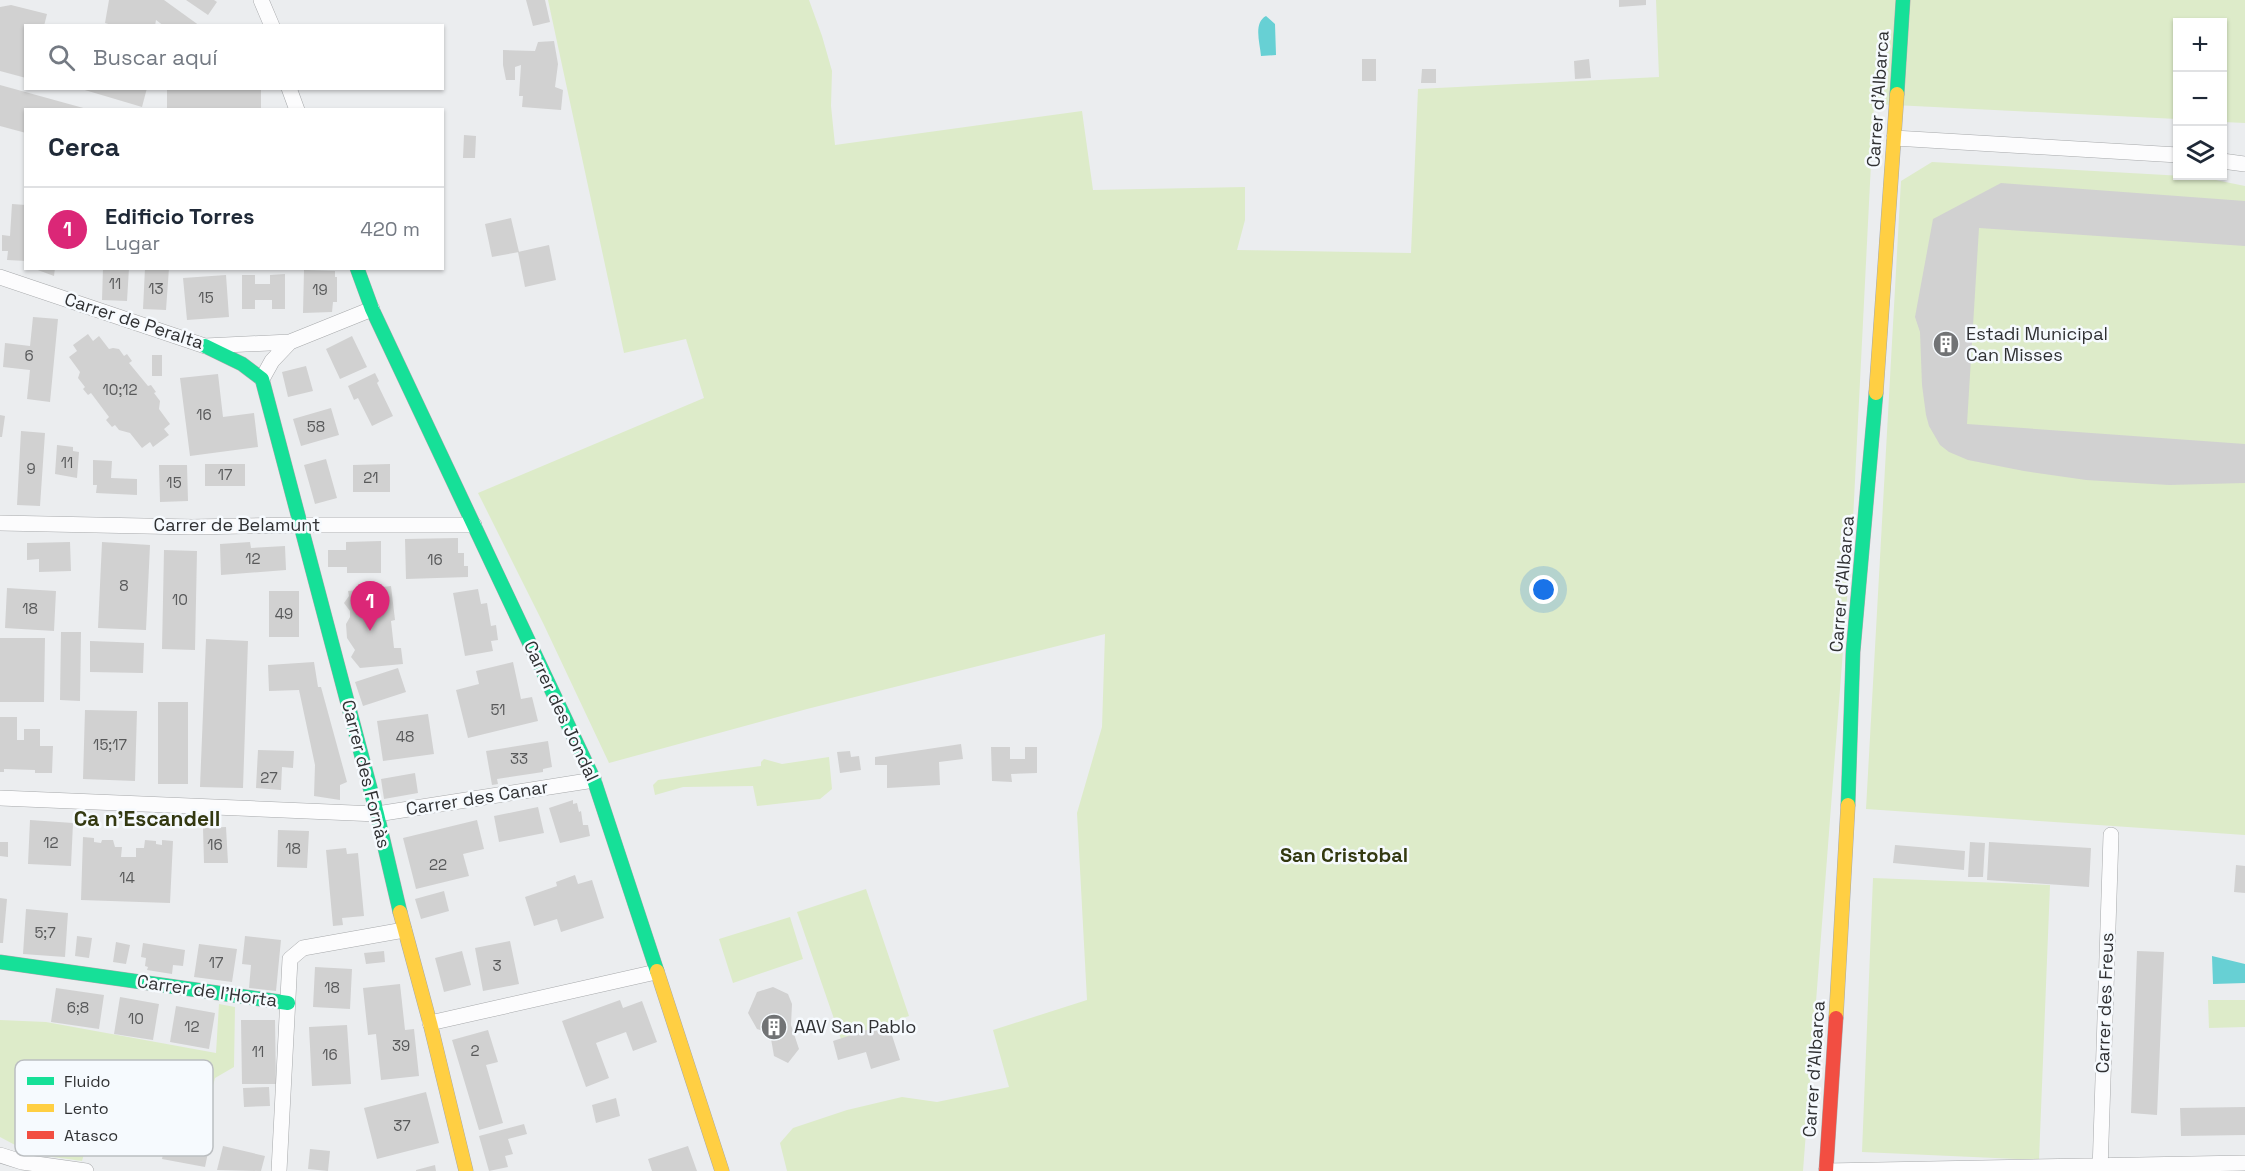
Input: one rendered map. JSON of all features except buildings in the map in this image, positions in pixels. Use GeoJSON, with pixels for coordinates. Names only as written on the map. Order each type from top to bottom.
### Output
{"type":"FeatureCollection","features":[{"type":"Feature","properties":{"kind":"street"},"geometry":{"type":"LineString","coordinates":[[261,0],[271,24]]}},
{"type":"Feature","properties":{"kind":"street"},"geometry":{"type":"LineString","coordinates":[[270,0],[272,24]]}},
{"type":"Feature","properties":{"kind":"street","name":"Carrer d'Albarca"},"geometry":{"type":"LineString","coordinates":[[1826,1171],[1848,820],[1853,652],[1873,441],[1903,0]]}},
{"type":"Feature","properties":{"kind":"street"},"geometry":{"type":"LineString","coordinates":[[290,90],[296,108]]}},
{"type":"Feature","properties":{"kind":"street"},"geometry":{"type":"LineString","coordinates":[[1894,138],[2173,155]]}},
{"type":"Feature","properties":{"kind":"street"},"geometry":{"type":"LineString","coordinates":[[2227,162],[2245,164]]}},
{"type":"Feature","properties":{"kind":"street","name":"Carrer des Jondal"},"geometry":{"type":"LineString","coordinates":[[358,270],[372,309],[594,780],[722,1171]]}},
{"type":"Feature","properties":{"kind":"street","name":"Carrer de Peralta"},"geometry":{"type":"LineString","coordinates":[[0,277],[205,346],[290,342],[372,309]]}},
{"type":"Feature","properties":{"kind":"street"},"geometry":{"type":"LineString","coordinates":[[205,346],[242,364],[262,379],[272,362],[290,342]]}},
{"type":"Feature","properties":{"kind":"street","name":"Carrer des Fornàs"},"geometry":{"type":"LineString","coordinates":[[262,379],[377,813],[404,930],[430,1023],[466,1171]]}},
{"type":"Feature","properties":{"kind":"street","name":"Carrer de Belamunt"},"geometry":{"type":"LineString","coordinates":[[0,523],[192,527],[474,525]]}},
{"type":"Feature","properties":{"kind":"street","name":"Carrer des Canar"},"geometry":{"type":"LineString","coordinates":[[0,798],[377,813],[594,780]]}},
{"type":"Feature","properties":{"kind":"street","name":"Carrer des Freus"},"geometry":{"type":"LineString","coordinates":[[2100,1168],[2111,835]]}},
{"type":"Feature","properties":{"kind":"street","name":"Carrer de l'Horta"},"geometry":{"type":"LineString","coordinates":[[0,962],[288,1003],[290,959],[303,948],[404,930]]}},
{"type":"Feature","properties":{"kind":"street"},"geometry":{"type":"LineString","coordinates":[[430,1023],[656,972]]}},
{"type":"Feature","properties":{"kind":"street"},"geometry":{"type":"LineString","coordinates":[[279,1171],[288,1003]]}},
{"type":"Feature","properties":{"kind":"street"},"geometry":{"type":"LineString","coordinates":[[0,1155],[22,1162],[86,1171]]}},
{"type":"Feature","properties":{"kind":"street"},"geometry":{"type":"LineString","coordinates":[[1826,1171],[2100,1168],[2245,1163]]}},
{"type":"Feature","properties":{"kind":"green space"},"geometry":{"type":"Polygon","coordinates":[[[548,0],[809,0],[832,71],[831,106],[835,145],[1082,111],[1093,190],[1245,187],[1245,220],[1237,250],[1411,253],[1418,89],[1659,77],[1656,0],[2245,0],[2245,123],[2227,122],[2227,18],[2173,18],[2173,119],[1874,104],[1853,520],[1803,1171],[787,1171],[780,1143],[793,1128],[847,1110],[902,1097],[937,1102],[1009,1087],[993,1030],[1087,1000],[1077,813],[1102,727],[1105,634],[807,709],[609,763],[478,493],[704,398],[686,339],[624,353],[548,0]]]}},
{"type":"Feature","properties":{"kind":"green space"},"geometry":{"type":"Polygon","coordinates":[[[1932,162],[2173,175],[2173,180],[2216,180],[2245,186],[2245,835],[1866,809],[1901,181],[1932,162]]]}},
{"type":"Feature","properties":{"kind":"green space"},"geometry":{"type":"Polygon","coordinates":[[[829,757],[832,789],[820,799],[757,806],[753,786],[683,787],[655,795],[653,785],[658,780],[761,766],[764,759],[782,764],[829,757]]]}},
{"type":"Feature","properties":{"kind":"green space"},"geometry":{"type":"Polygon","coordinates":[[[1873,878],[2050,885],[2039,1160],[1862,1152],[1873,878]]]}},
{"type":"Feature","properties":{"kind":"green space"},"geometry":{"type":"Polygon","coordinates":[[[866,889],[909,1016],[841,1039],[797,912],[866,889]]]}},
{"type":"Feature","properties":{"kind":"green space"},"geometry":{"type":"Polygon","coordinates":[[[790,917],[803,959],[733,983],[719,939],[790,917]]]}},
{"type":"Feature","properties":{"kind":"green space"},"geometry":{"type":"Polygon","coordinates":[[[2208,1000],[2245,1000],[2245,1027],[2209,1028],[2208,1000]]]}},
{"type":"Feature","properties":{"kind":"green space"},"geometry":{"type":"Polygon","coordinates":[[[219,1004],[235,1007],[234,1067],[215,1078],[213,1086],[213,1060],[15,1060],[15,1145],[0,1137],[0,1020],[46,1022],[216,1053],[219,1004]]]}},
{"type":"Feature","properties":{"kind":"green space"},"geometry":{"type":"Polygon","coordinates":[[[46,1156],[83,1156],[82,1161],[46,1156]]]}},
{"type":"Feature","properties":{"kind":"water"},"geometry":{"type":"Polygon","coordinates":[[[1266,16],[1275,24],[1276,55],[1261,56],[1258,28],[1266,16]]]}},
{"type":"Feature","properties":{"kind":"water"},"geometry":{"type":"Polygon","coordinates":[[[2212,956],[2245,964],[2245,983],[2213,984],[2212,956]]]}},
{"type":"Feature","properties":{"kind":"traffic: fast"},"geometry":{"type":"LineString","coordinates":[[1897,94],[1903,0]]}},
{"type":"Feature","properties":{"kind":"traffic: fast"},"geometry":{"type":"LineString","coordinates":[[358,270],[372,309],[594,780],[657,971]]}},
{"type":"Feature","properties":{"kind":"traffic: fast"},"geometry":{"type":"LineString","coordinates":[[205,346],[242,364],[262,379],[377,814],[400,912]]}},
{"type":"Feature","properties":{"kind":"traffic: fast"},"geometry":{"type":"LineString","coordinates":[[1848,805],[1853,652],[1876,393]]}},
{"type":"Feature","properties":{"kind":"traffic: fast"},"geometry":{"type":"LineString","coordinates":[[0,962],[288,1003]]}},
{"type":"Feature","properties":{"kind":"traffic: slow"},"geometry":{"type":"LineString","coordinates":[[1876,393],[1897,94]]}},
{"type":"Feature","properties":{"kind":"traffic: slow"},"geometry":{"type":"LineString","coordinates":[[1836,1018],[1848,805]]}},
{"type":"Feature","properties":{"kind":"traffic: slow"},"geometry":{"type":"LineString","coordinates":[[400,912],[466,1171]]}},
{"type":"Feature","properties":{"kind":"traffic: slow"},"geometry":{"type":"LineString","coordinates":[[657,971],[722,1171]]}},
{"type":"Feature","properties":{"kind":"traffic: jam"},"geometry":{"type":"LineString","coordinates":[[1826,1171],[1836,1018]]}},
{"type":"Feature","properties":{"kind":"place","name":"Estadi Municipal Can Misses"},"geometry":{"type":"Point","coordinates":[1946,344]}},
{"type":"Feature","properties":{"kind":"place","name":"Edificio Torres"},"geometry":{"type":"Point","coordinates":[370,631]}},
{"type":"Feature","properties":{"kind":"place","name":"AAV San Pablo"},"geometry":{"type":"Point","coordinates":[774,1027]}},
{"type":"Feature","properties":{"kind":"district","name":"Ca n'Escandell"},"geometry":{"type":"Point","coordinates":[147,819]}},
{"type":"Feature","properties":{"kind":"district","name":"San Cristobal"},"geometry":{"type":"Point","coordinates":[1344,855]}}]}
